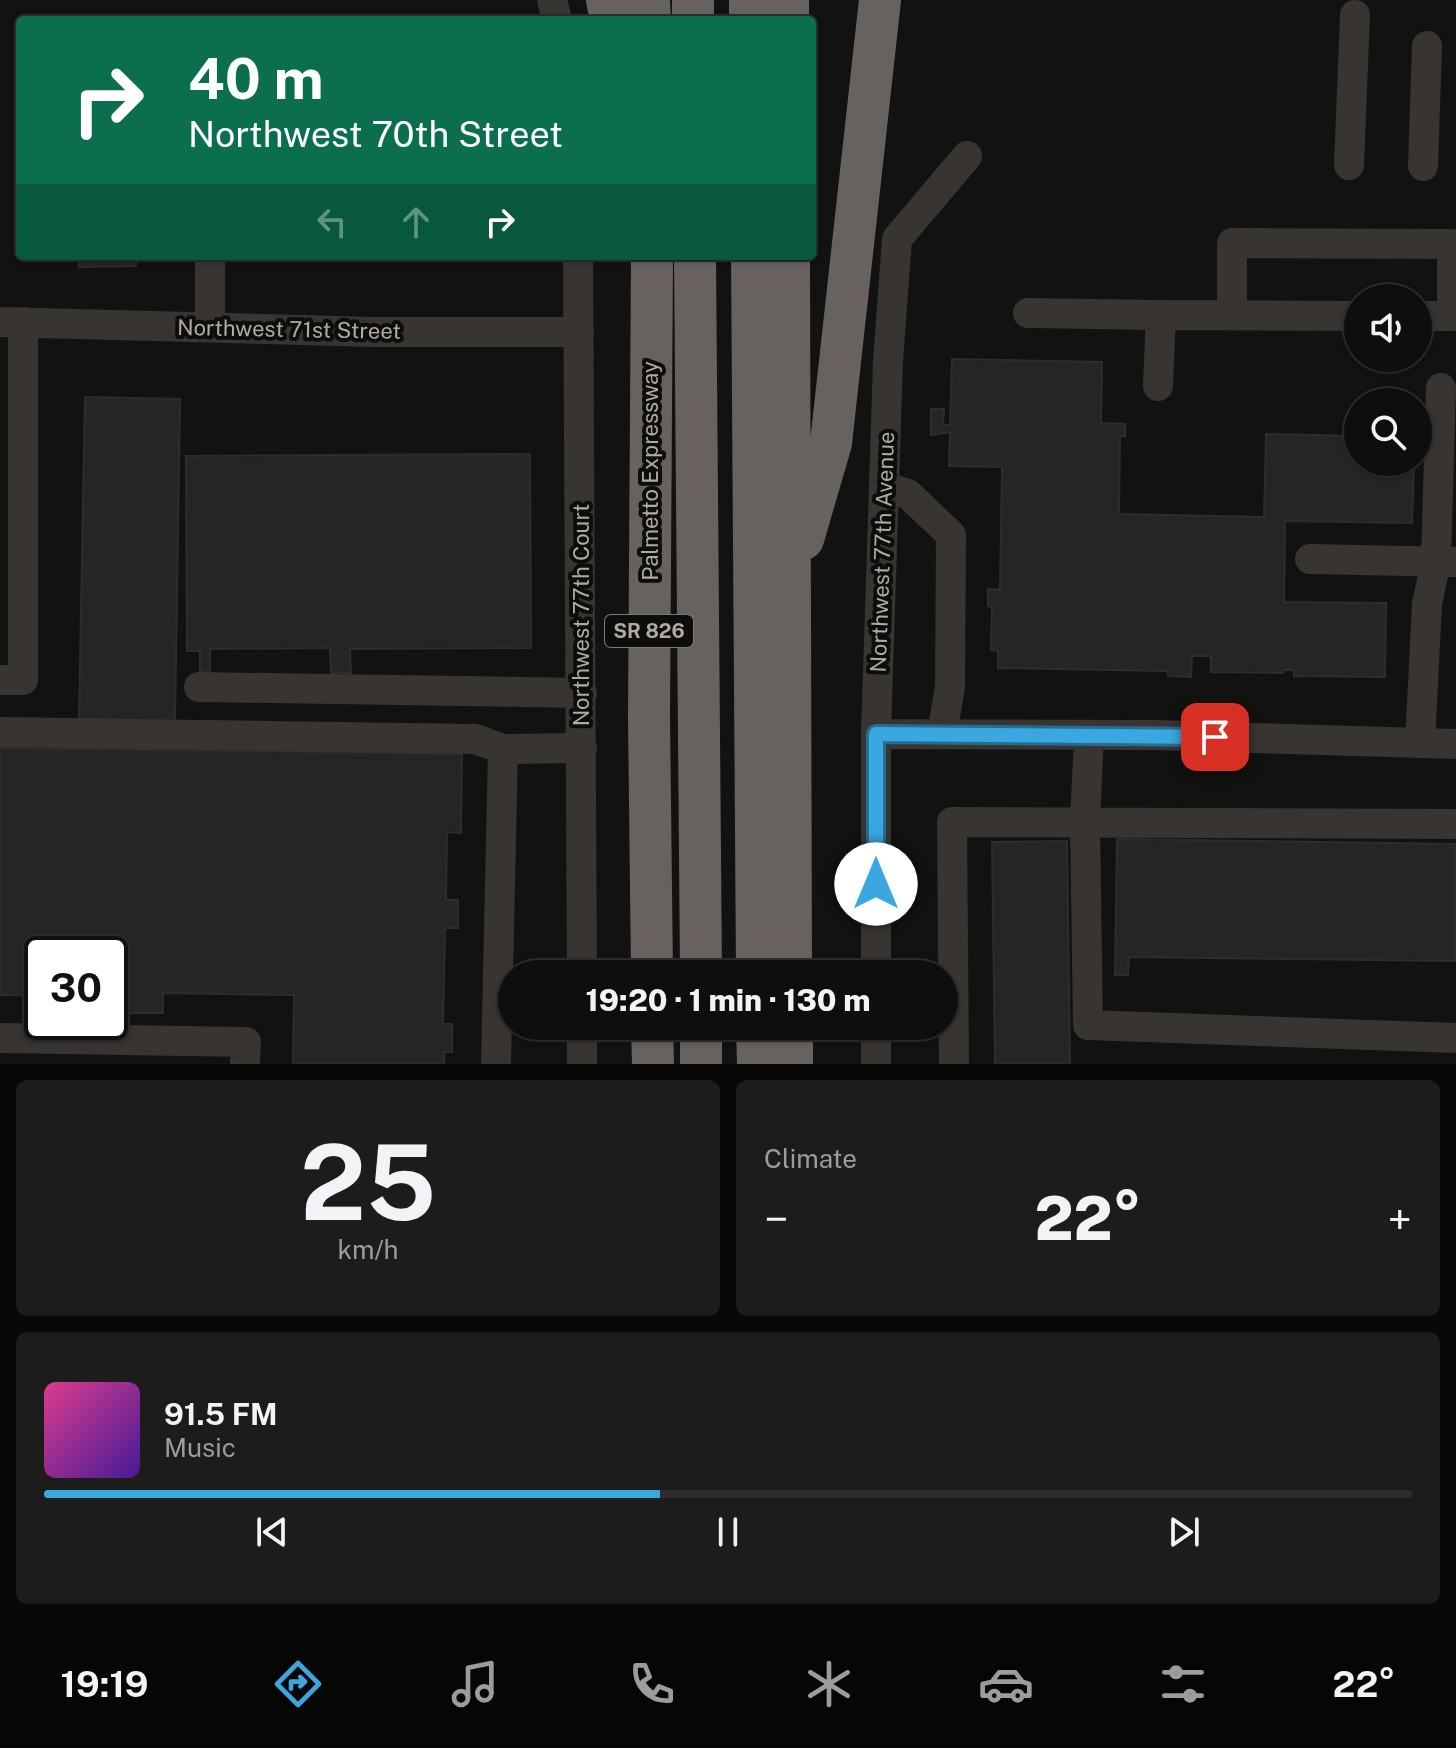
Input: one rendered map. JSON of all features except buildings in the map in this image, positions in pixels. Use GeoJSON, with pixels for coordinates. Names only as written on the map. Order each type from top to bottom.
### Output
{"type":"FeatureCollection","features":[{"type":"Feature","properties":{"kind":"highway"},"geometry":{"type":"LineString","coordinates":[[789,591],[831,443],[880,0]]}},
{"type":"Feature","properties":{"kind":"highway"},"geometry":{"type":"LineString","coordinates":[[695,260],[701,960]]}},
{"type":"Feature","properties":{"kind":"highway"},"geometry":{"type":"LineString","coordinates":[[752,260],[757,960]]}},
{"type":"Feature","properties":{"kind":"highway"},"geometry":{"type":"LineString","coordinates":[[789,260],[791,960]]}},
{"type":"Feature","properties":{"kind":"highway","name":"Palmetto Expressway"},"geometry":{"type":"LineString","coordinates":[[650,267],[652,960]]}},
{"type":"Feature","properties":{"kind":"highway"},"geometry":{"type":"LineString","coordinates":[[652,1040],[653,1064]]}},
{"type":"Feature","properties":{"kind":"highway"},"geometry":{"type":"LineString","coordinates":[[701,1040],[701,1064]]}},
{"type":"Feature","properties":{"kind":"highway"},"geometry":{"type":"LineString","coordinates":[[757,1040],[758,1064]]}},
{"type":"Feature","properties":{"kind":"highway"},"geometry":{"type":"LineString","coordinates":[[792,1040],[792,1064]]}},
{"type":"Feature","properties":{"kind":"street"},"geometry":{"type":"LineString","coordinates":[[1349,165],[1355,15]]}},
{"type":"Feature","properties":{"kind":"street"},"geometry":{"type":"LineString","coordinates":[[1423,166],[1427,46]]}},
{"type":"Feature","properties":{"kind":"street","name":"Northwest 77th Avenue"},"geometry":{"type":"LineString","coordinates":[[876,960],[876,734],[888,361],[897,239],[967,156]]}},
{"type":"Feature","properties":{"kind":"street"},"geometry":{"type":"LineString","coordinates":[[1232,316],[1232,243],[1452,244],[1452,316],[1432,316]]}},
{"type":"Feature","properties":{"kind":"street"},"geometry":{"type":"LineString","coordinates":[[210,260],[210,327]]}},
{"type":"Feature","properties":{"kind":"street","name":"Northwest 77th Court"},"geometry":{"type":"LineString","coordinates":[[578,260],[582,960]]}},
{"type":"Feature","properties":{"kind":"street"},"geometry":{"type":"LineString","coordinates":[[1028,313],[1344,316]]}},
{"type":"Feature","properties":{"kind":"street"},"geometry":{"type":"LineString","coordinates":[[1158,386],[1161,315]]}},
{"type":"Feature","properties":{"kind":"street"},"geometry":{"type":"LineString","coordinates":[[0,680],[23,680],[12,322]]}},
{"type":"Feature","properties":{"kind":"street","name":"Northwest 71st Street"},"geometry":{"type":"LineString","coordinates":[[12,322],[579,332]]}},
{"type":"Feature","properties":{"kind":"street"},"geometry":{"type":"LineString","coordinates":[[1420,743],[1446,561],[1441,388]]}},
{"type":"Feature","properties":{"kind":"street"},"geometry":{"type":"LineString","coordinates":[[884,487],[908,494],[951,535],[950,687],[942,734]]}},
{"type":"Feature","properties":{"kind":"street"},"geometry":{"type":"LineString","coordinates":[[1310,559],[1446,561]]}},
{"type":"Feature","properties":{"kind":"street"},"geometry":{"type":"LineString","coordinates":[[199,687],[582,693]]}},
{"type":"Feature","properties":{"kind":"street"},"geometry":{"type":"LineString","coordinates":[[0,732],[475,739],[503,749],[582,748]]}},
{"type":"Feature","properties":{"kind":"street"},"geometry":{"type":"LineString","coordinates":[[876,734],[1089,735],[1456,744]]}},
{"type":"Feature","properties":{"kind":"street"},"geometry":{"type":"LineString","coordinates":[[1089,735],[1085,822],[1088,1025],[1456,1038]]}},
{"type":"Feature","properties":{"kind":"street"},"geometry":{"type":"LineString","coordinates":[[503,749],[504,960]]}},
{"type":"Feature","properties":{"kind":"street"},"geometry":{"type":"LineString","coordinates":[[950,960],[952,822],[1456,824]]}},
{"type":"Feature","properties":{"kind":"street"},"geometry":{"type":"LineString","coordinates":[[0,1038],[246,1042],[245,1064]]}},
{"type":"Feature","properties":{"kind":"street"},"geometry":{"type":"LineString","coordinates":[[496,1064],[499,1040]]}},
{"type":"Feature","properties":{"kind":"street"},"geometry":{"type":"LineString","coordinates":[[582,1040],[582,1064]]}},
{"type":"Feature","properties":{"kind":"street"},"geometry":{"type":"LineString","coordinates":[[876,1040],[876,1064]]}},
{"type":"Feature","properties":{"kind":"street"},"geometry":{"type":"LineString","coordinates":[[951,1040],[954,1064]]}},
{"type":"Feature","properties":{"kind":"route"},"geometry":{"type":"LineString","coordinates":[[876,884],[876,734],[1215,737]]}}]}
